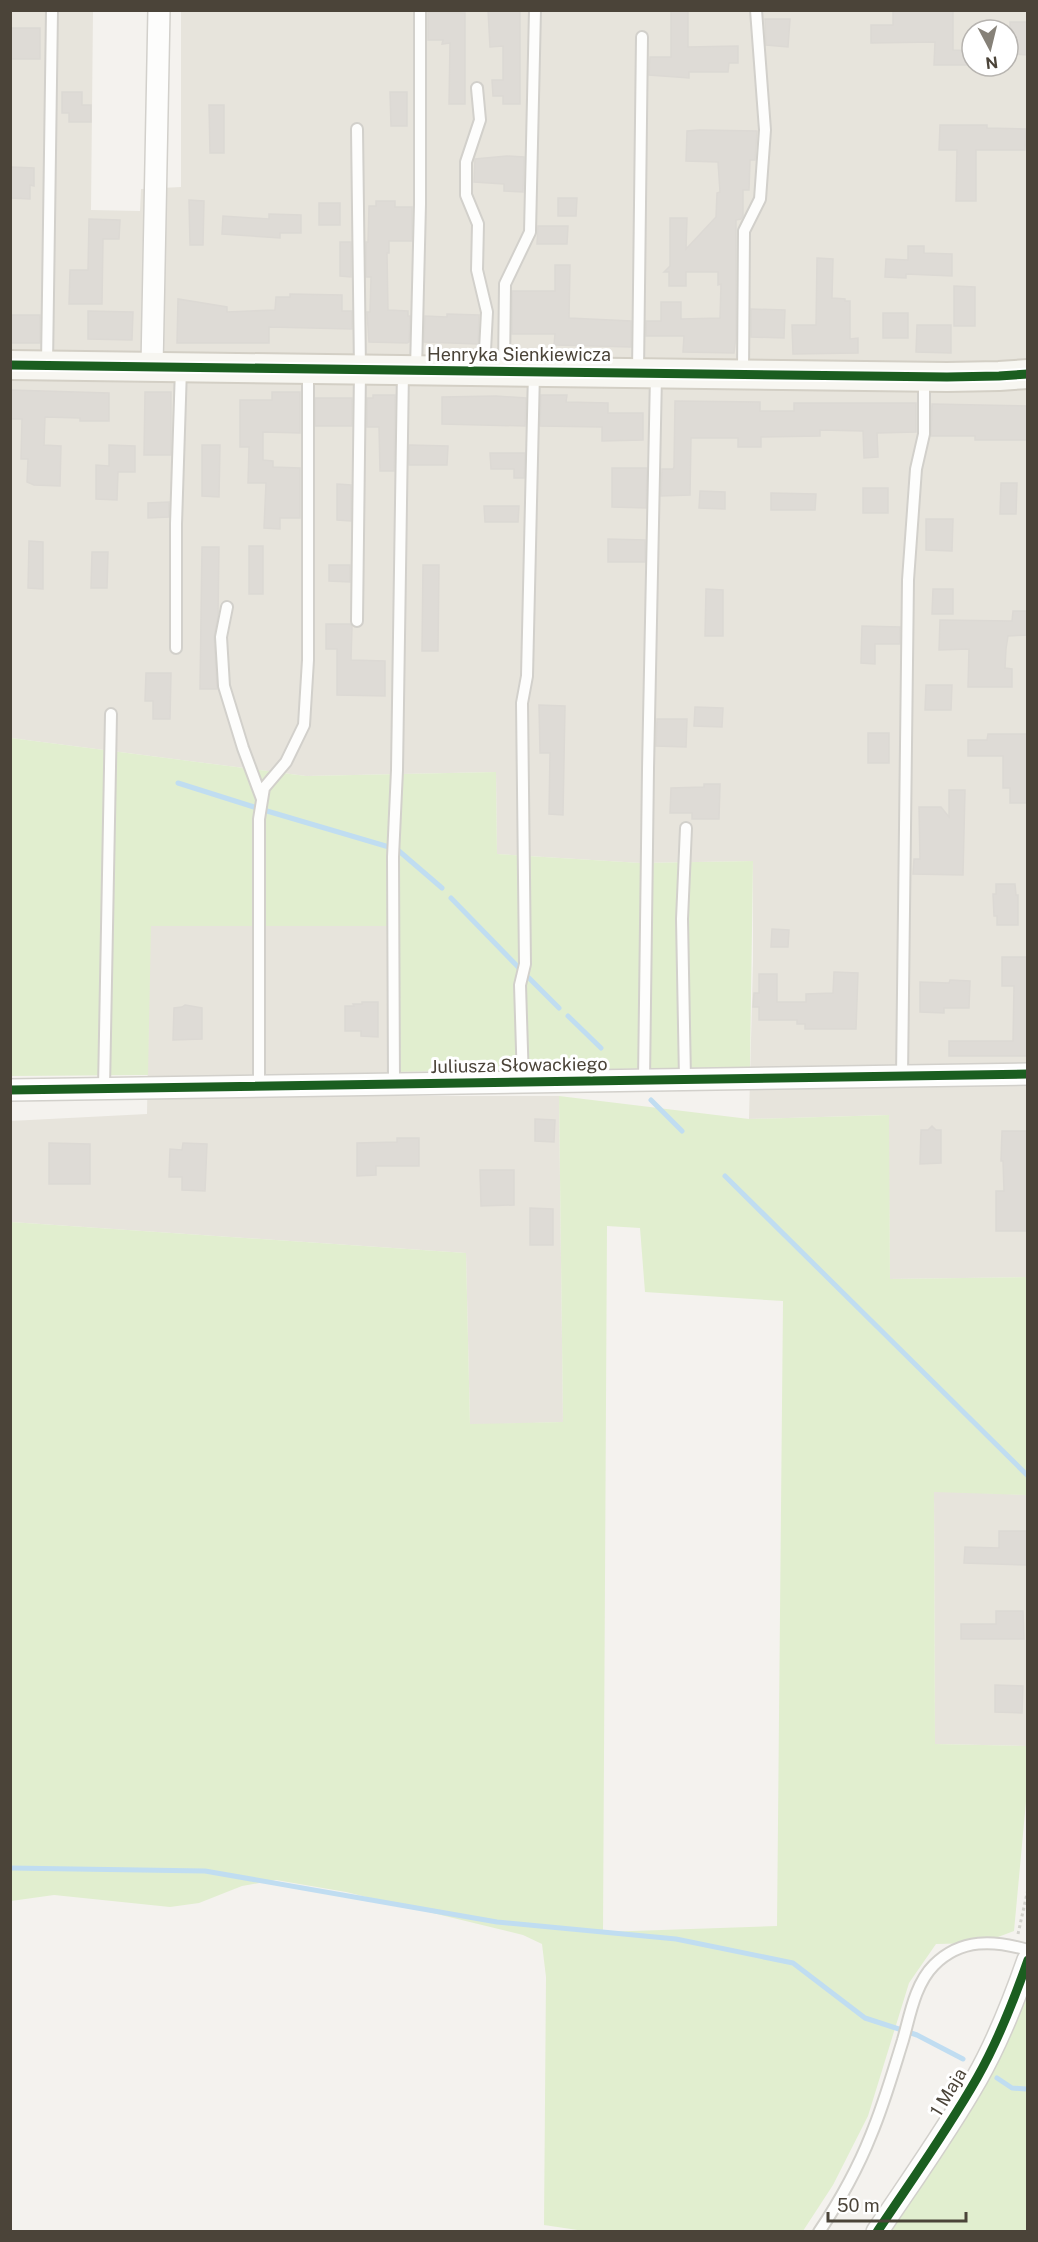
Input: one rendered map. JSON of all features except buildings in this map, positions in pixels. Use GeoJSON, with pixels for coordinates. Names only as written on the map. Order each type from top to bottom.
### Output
{"type":"FeatureCollection","features":[{"type":"Feature","properties":{"kind":"street"},"geometry":{"type":"LineString","coordinates":[[152,367],[159,10]]}},
{"type":"Feature","properties":{"kind":"street","name":"Henryka Sienkiewicza"},"geometry":{"type":"LineString","coordinates":[[10,365],[924,376],[1028,374]]}},
{"type":"Feature","properties":{"kind":"street","name":"Juliusza Słowackiego"},"geometry":{"type":"LineString","coordinates":[[10,1090],[1028,1074]]}},
{"type":"Feature","properties":{"kind":"street","name":"1 Maja"},"geometry":{"type":"LineString","coordinates":[[877,2232],[938,2141],[1022,1997],[1028,1960]]}},
{"type":"Feature","properties":{"kind":"lane"},"geometry":{"type":"LineString","coordinates":[[394,1084],[393,857],[410,370],[420,204],[420,10]]}},
{"type":"Feature","properties":{"kind":"lane"},"geometry":{"type":"LineString","coordinates":[[494,371],[505,284],[530,232],[535,10]]}},
{"type":"Feature","properties":{"kind":"lane"},"geometry":{"type":"LineString","coordinates":[[743,374],[744,231],[760,199],[765,130],[756,10]]}},
{"type":"Feature","properties":{"kind":"lane"},"geometry":{"type":"LineString","coordinates":[[47,366],[52,11]]}},
{"type":"Feature","properties":{"kind":"lane"},"geometry":{"type":"LineString","coordinates":[[642,37],[647,372],[648,770],[644,1080]]}},
{"type":"Feature","properties":{"kind":"lane"},"geometry":{"type":"LineString","coordinates":[[477,88],[480,120],[466,162],[466,195],[478,224],[477,270],[487,312],[494,371]]}},
{"type":"Feature","properties":{"kind":"lane"},"geometry":{"type":"LineString","coordinates":[[357,129],[360,370],[357,621]]}},
{"type":"Feature","properties":{"kind":"lane"},"geometry":{"type":"LineString","coordinates":[[176,648],[176,524],[181,368]]}},
{"type":"Feature","properties":{"kind":"lane"},"geometry":{"type":"LineString","coordinates":[[259,1086],[259,819],[264,788],[286,762],[304,725],[308,660],[308,369]]}},
{"type":"Feature","properties":{"kind":"lane"},"geometry":{"type":"LineString","coordinates":[[523,1082],[520,985],[525,964],[522,703],[527,676],[534,372]]}},
{"type":"Feature","properties":{"kind":"lane"},"geometry":{"type":"LineString","coordinates":[[902,1076],[908,580],[916,469],[924,434],[924,376]]}},
{"type":"Feature","properties":{"kind":"lane"},"geometry":{"type":"LineString","coordinates":[[227,607],[221,637],[224,686],[262,799]]}},
{"type":"Feature","properties":{"kind":"lane"},"geometry":{"type":"LineString","coordinates":[[104,1088],[111,714]]}},
{"type":"Feature","properties":{"kind":"lane"},"geometry":{"type":"LineString","coordinates":[[685,1079],[682,919],[686,828]]}},
{"type":"Feature","properties":{"kind":"lane"},"geometry":{"type":"LineString","coordinates":[[819,2232],[871,2136],[903,2039],[913,1998],[933,1965],[957,1948],[982,1943],[1004,1943],[1028,1950]]}},
{"type":"Feature","properties":{"kind":"shaded area"},"geometry":{"type":"Polygon","coordinates":[[[11,11],[93,11],[91,210],[140,211],[141,189],[181,187],[181,11],[1027,11],[1027,1277],[890,1279],[888,1115],[749,1119],[753,861],[641,863],[497,854],[496,772],[306,776],[11,738],[11,11]]]}},
{"type":"Feature","properties":{"kind":"shaded area"},"geometry":{"type":"Polygon","coordinates":[[[150,926],[390,926],[393,1096],[559,1096],[563,1422],[470,1425],[466,1253],[11,1222],[10,1121],[147,1114],[150,926]]]}},
{"type":"Feature","properties":{"kind":"shaded area"},"geometry":{"type":"Polygon","coordinates":[[[934,1491],[1027,1495],[1027,1746],[935,1744],[934,1491]]]}},
{"type":"Feature","properties":{"kind":"green space"},"geometry":{"type":"Polygon","coordinates":[[[11,738],[306,776],[496,772],[497,854],[641,863],[753,861],[750,1067],[392,1072],[390,926],[151,926],[148,1075],[11,1076],[11,738]]]}},
{"type":"Feature","properties":{"kind":"green space"},"geometry":{"type":"Polygon","coordinates":[[[559,1096],[749,1119],[889,1115],[890,1279],[1027,1277],[1027,1495],[934,1492],[935,1744],[1027,1746],[1027,1791],[1014,1931],[982,1943],[936,1944],[909,1983],[868,2116],[833,2185],[803,2231],[591,2232],[544,2225],[546,1977],[542,1944],[523,1935],[346,1892],[276,1880],[242,1886],[199,1903],[170,1907],[54,1895],[11,1901],[11,1222],[466,1253],[470,1424],[563,1422],[559,1096]],[[607,1226],[603,1932],[777,1926],[783,1301],[645,1292],[640,1228],[607,1226]]]}},
{"type":"Feature","properties":{"kind":"green space"},"geometry":{"type":"Polygon","coordinates":[[[1027,1994],[1027,2231],[887,2232],[1001,2052],[1027,1994]]]}},
{"type":"Feature","properties":{"kind":"waterway"},"geometry":{"type":"LineString","coordinates":[[178,783],[254,807]]}},
{"type":"Feature","properties":{"kind":"waterway"},"geometry":{"type":"LineString","coordinates":[[267,811],[389,847]]}},
{"type":"Feature","properties":{"kind":"waterway"},"geometry":{"type":"LineString","coordinates":[[399,851],[442,888]]}},
{"type":"Feature","properties":{"kind":"waterway"},"geometry":{"type":"LineString","coordinates":[[451,898],[521,970]]}},
{"type":"Feature","properties":{"kind":"waterway"},"geometry":{"type":"LineString","coordinates":[[529,978],[559,1008]]}},
{"type":"Feature","properties":{"kind":"waterway"},"geometry":{"type":"LineString","coordinates":[[568,1016],[601,1048]]}},
{"type":"Feature","properties":{"kind":"waterway"},"geometry":{"type":"LineString","coordinates":[[651,1100],[682,1131]]}},
{"type":"Feature","properties":{"kind":"waterway"},"geometry":{"type":"LineString","coordinates":[[725,1176],[1028,1476]]}},
{"type":"Feature","properties":{"kind":"waterway"},"geometry":{"type":"LineString","coordinates":[[10,1868],[205,1871],[497,1922],[676,1939],[793,1963],[865,2018],[917,2035],[963,2059]]}},
{"type":"Feature","properties":{"kind":"waterway"},"geometry":{"type":"LineString","coordinates":[[997,2078],[1012,2088],[1026,2089]]}},
{"type":"Feature","properties":{"kind":"cycle path"},"geometry":{"type":"LineString","coordinates":[[10,365],[947,377],[1028,374]]}},
{"type":"Feature","properties":{"kind":"cycle path"},"geometry":{"type":"LineString","coordinates":[[10,1090],[1028,1074]]}},
{"type":"Feature","properties":{"kind":"cycle path"},"geometry":{"type":"LineString","coordinates":[[877,2232],[941,2137],[977,2078],[1005,2020],[1028,1960]]}}]}
